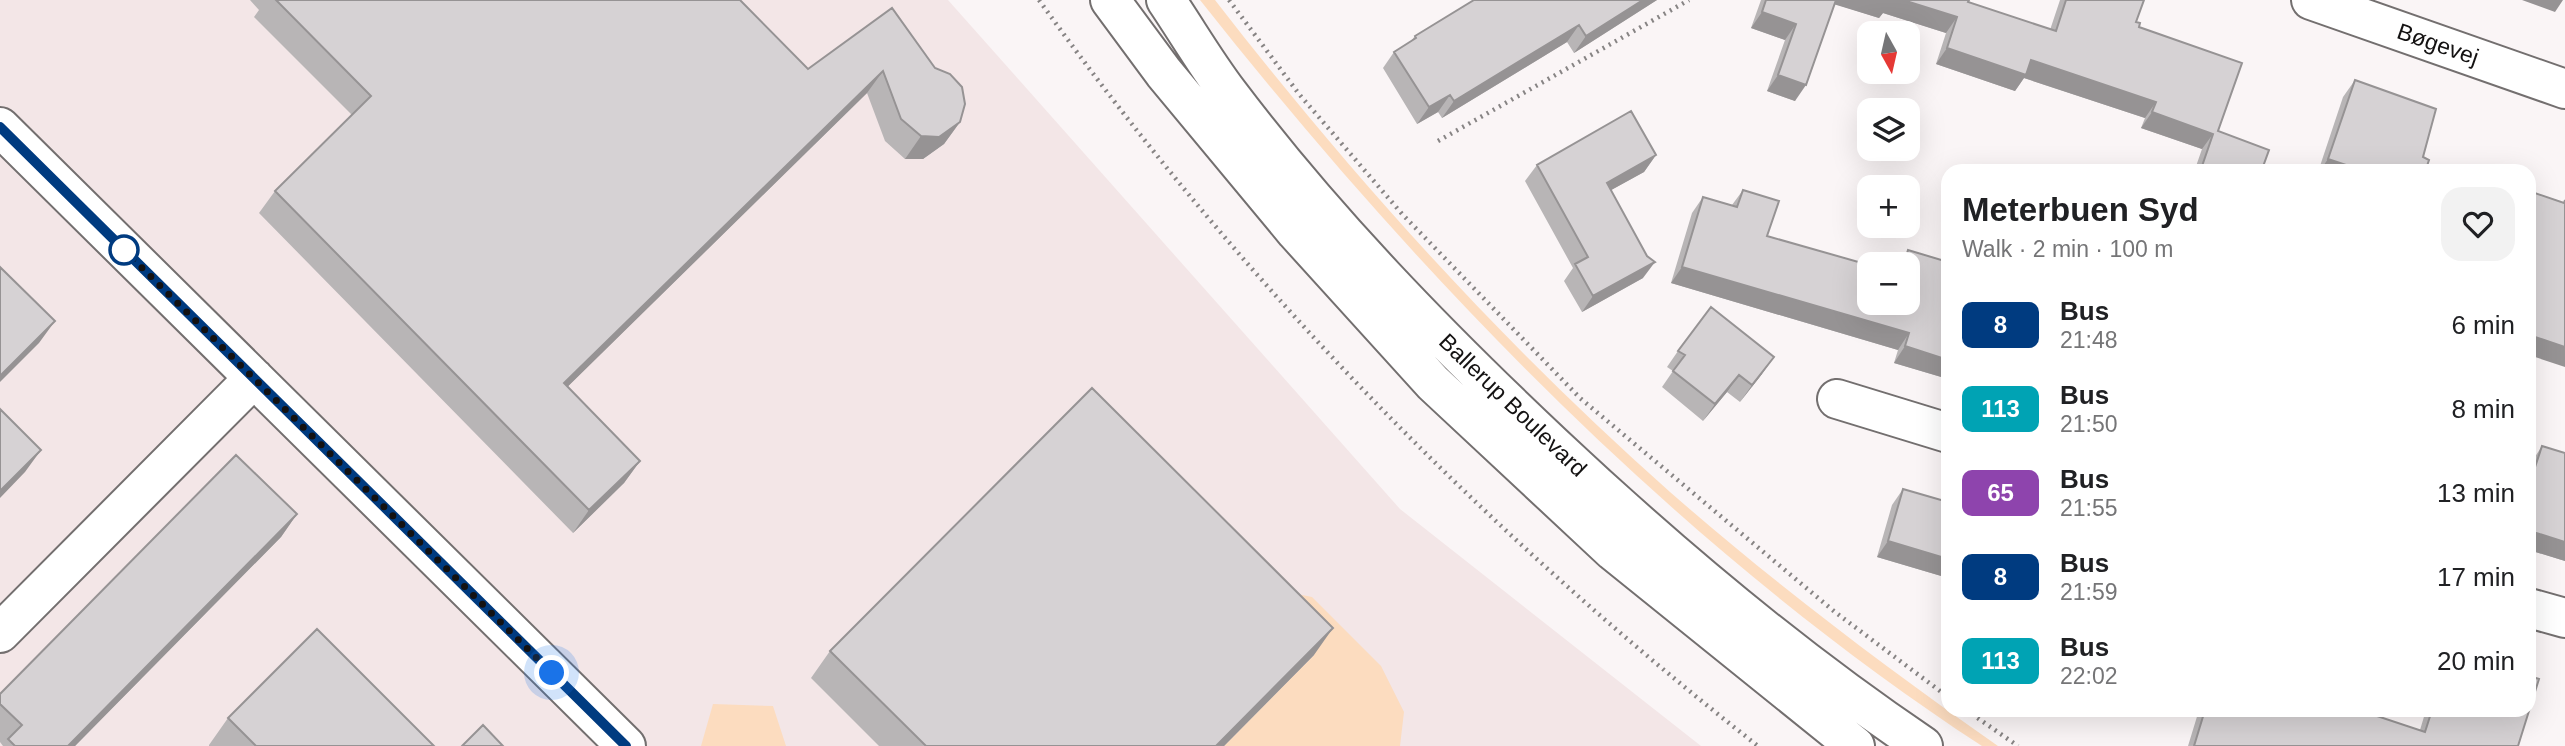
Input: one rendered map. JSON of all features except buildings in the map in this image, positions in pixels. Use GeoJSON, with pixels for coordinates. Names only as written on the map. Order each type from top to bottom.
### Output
{"type":"FeatureCollection","features":[{"type":"Feature","properties":{"kind":"street","name":"Ballerup Boulevard"},"geometry":{"type":"LineString","coordinates":[[1110,0],[1164,73],[1287,221],[1433,383],[1613,551],[1855,746]]}},
{"type":"Feature","properties":{"kind":"street","name":"Ballerup Boulevard"},"geometry":{"type":"LineString","coordinates":[[1166,0],[1228,93],[1321,207],[1462,359],[1634,522],[1844,692],[1923,746]]}},
{"type":"Feature","properties":{"kind":"street","name":"Bøgevej"},"geometry":{"type":"LineString","coordinates":[[2311,0],[2565,89]]}},
{"type":"Feature","properties":{"kind":"street"},"geometry":{"type":"LineString","coordinates":[[0,127],[626,746]]}},
{"type":"Feature","properties":{"kind":"street"},"geometry":{"type":"LineString","coordinates":[[0,633],[254,378]]}},
{"type":"Feature","properties":{"kind":"street"},"geometry":{"type":"LineString","coordinates":[[1837,399],[1941,431]]}},
{"type":"Feature","properties":{"kind":"street"},"geometry":{"type":"LineString","coordinates":[[2536,610],[2565,618]]}},
{"type":"Feature","properties":{"kind":"path"},"geometry":{"type":"LineString","coordinates":[[1039,0],[1086,65],[1224,241],[1357,386],[1503,529],[1595,612],[1657,667],[1758,746]]}},
{"type":"Feature","properties":{"kind":"path"},"geometry":{"type":"LineString","coordinates":[[1229,0],[1299,94],[1403,215],[1580,398],[1835,612],[1941,691]]}},
{"type":"Feature","properties":{"kind":"path"},"geometry":{"type":"LineString","coordinates":[[1438,141],[1689,0]]}},
{"type":"Feature","properties":{"kind":"path"},"geometry":{"type":"LineString","coordinates":[[1976,717],[2018,746]]}},
{"type":"Feature","properties":{"kind":"shaded area"},"geometry":{"type":"Polygon","coordinates":[[[0,0],[948,0],[1400,509],[1701,746],[0,746],[0,0]]]}},
{"type":"Feature","properties":{"kind":"shaded area"},"geometry":{"type":"Polygon","coordinates":[[[1200,0],[1215,0],[1320,131],[1431,256],[1488,318],[1608,435],[1709,526],[1790,592],[1941,705],[1941,717],[1957,717],[1998,746],[1982,746],[1871,669],[1764,586],[1661,498],[1562,405],[1466,308],[1374,208],[1200,0]]]}},
{"type":"Feature","properties":{"kind":"shaded area"},"geometry":{"type":"Polygon","coordinates":[[[1243,583],[1312,597],[1381,666],[1404,712],[1400,746],[1224,746],[1314,655],[1243,583]]]}},
{"type":"Feature","properties":{"kind":"shaded area"},"geometry":{"type":"Polygon","coordinates":[[[713,704],[773,706],[786,746],[701,746],[713,704]]]}},
{"type":"Feature","properties":{"kind":"bus line","name":"8"},"geometry":{"type":"LineString","coordinates":[[0,127],[626,746]]}},
{"type":"Feature","properties":{"kind":"route"},"geometry":{"type":"LineString","coordinates":[[124,250],[552,673]]}}]}
